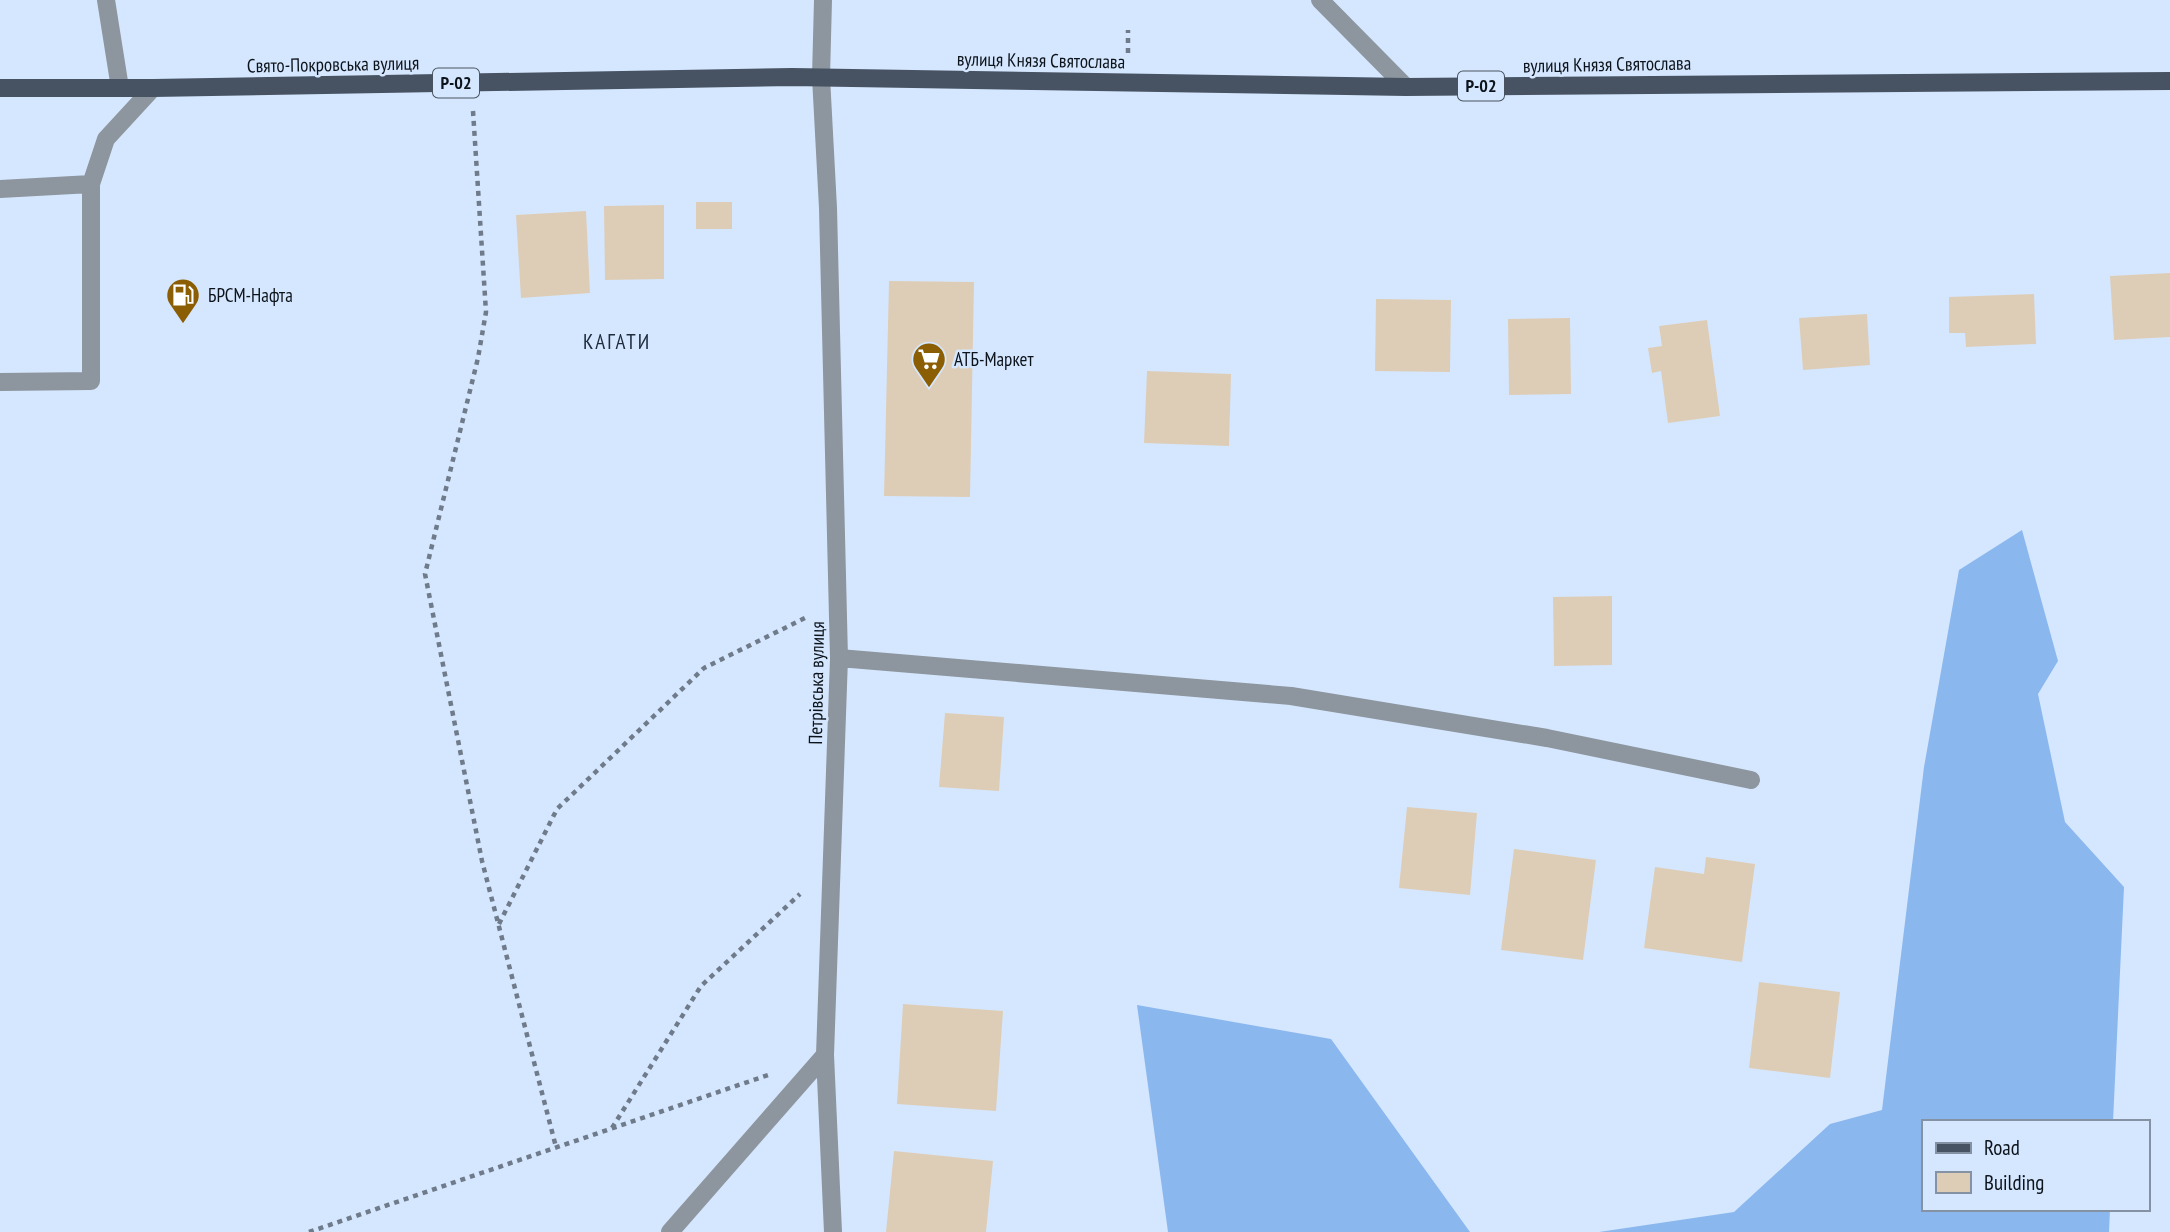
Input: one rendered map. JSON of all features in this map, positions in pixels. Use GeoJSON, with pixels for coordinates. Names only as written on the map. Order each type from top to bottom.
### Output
{"type":"FeatureCollection","features":[{"type":"Feature","properties":{"kind":"main road","name":"Свято-Покровська вулиця"},"geometry":{"type":"LineString","coordinates":[[0,88],[153,88],[792,77]]}},
{"type":"Feature","properties":{"kind":"main road","name":"вулиця Князя Святослава"},"geometry":{"type":"LineString","coordinates":[[792,77],[1406,87],[2170,80]]}},
{"type":"Feature","properties":{"kind":"street"},"geometry":{"type":"LineString","coordinates":[[106,0],[120,88]]}},
{"type":"Feature","properties":{"kind":"street","name":"Петрівська вулиця"},"geometry":{"type":"LineString","coordinates":[[823,0],[821,77],[828,208],[839,658],[825,1055],[833,1232]]}},
{"type":"Feature","properties":{"kind":"street"},"geometry":{"type":"LineString","coordinates":[[1320,0],[1406,87]]}},
{"type":"Feature","properties":{"kind":"street"},"geometry":{"type":"LineString","coordinates":[[0,382],[92,381],[92,184],[106,139],[153,88]]}},
{"type":"Feature","properties":{"kind":"street"},"geometry":{"type":"LineString","coordinates":[[0,189],[92,184]]}},
{"type":"Feature","properties":{"kind":"street"},"geometry":{"type":"LineString","coordinates":[[839,658],[1291,696],[1547,738],[1751,780]]}},
{"type":"Feature","properties":{"kind":"street"},"geometry":{"type":"LineString","coordinates":[[670,1232],[825,1055]]}},
{"type":"Feature","properties":{"kind":"path"},"geometry":{"type":"LineString","coordinates":[[473,111],[486,312],[478,358],[425,574],[482,861],[556,1147]]}},
{"type":"Feature","properties":{"kind":"path"},"geometry":{"type":"LineString","coordinates":[[499,923],[557,809],[704,668],[838,601]]}},
{"type":"Feature","properties":{"kind":"path"},"geometry":{"type":"LineString","coordinates":[[612,1129],[701,986],[832,865]]}},
{"type":"Feature","properties":{"kind":"path"},"geometry":{"type":"LineString","coordinates":[[309,1232],[775,1072]]}},
{"type":"Feature","properties":{"kind":"shaded area"},"geometry":{"type":"Polygon","coordinates":[[[2022,530],[2058,661],[2038,694],[2065,822],[2124,887],[2113,1120],[1922,1120],[1922,1211],[2110,1211],[2109,1232],[1599,1232],[1734,1212],[1830,1124],[1882,1110],[1924,767],[1959,570],[2022,530]]]}},
{"type":"Feature","properties":{"kind":"shaded area"},"geometry":{"type":"Polygon","coordinates":[[[1137,1005],[1331,1039],[1470,1232],[1168,1232],[1137,1005]]]}},
{"type":"Feature","properties":{"kind":"building"},"geometry":{"type":"Polygon","coordinates":[[[696,202],[732,202],[732,229],[696,229],[696,202]]]}},
{"type":"Feature","properties":{"kind":"building"},"geometry":{"type":"Polygon","coordinates":[[[664,205],[664,279],[605,280],[604,206],[664,205]]]}},
{"type":"Feature","properties":{"kind":"building"},"geometry":{"type":"Polygon","coordinates":[[[586,211],[590,293],[521,298],[516,215],[586,211]]]}},
{"type":"Feature","properties":{"kind":"building"},"geometry":{"type":"Polygon","coordinates":[[[2170,273],[2170,337],[2114,340],[2110,276],[2170,273]]]}},
{"type":"Feature","properties":{"kind":"building","name":"АТБ-Маркет"},"geometry":{"type":"Polygon","coordinates":[[[889,281],[974,282],[970,497],[884,496],[889,281]]]}},
{"type":"Feature","properties":{"kind":"building"},"geometry":{"type":"Polygon","coordinates":[[[2034,294],[2036,344],[1966,347],[1965,333],[1949,333],[1949,297],[2034,294]]]}},
{"type":"Feature","properties":{"kind":"building"},"geometry":{"type":"Polygon","coordinates":[[[1376,299],[1451,300],[1450,372],[1375,371],[1376,299]]]}},
{"type":"Feature","properties":{"kind":"building"},"geometry":{"type":"Polygon","coordinates":[[[1867,314],[1870,365],[1803,370],[1799,318],[1867,314]]]}},
{"type":"Feature","properties":{"kind":"building"},"geometry":{"type":"Polygon","coordinates":[[[1570,318],[1571,394],[1509,395],[1508,319],[1570,318]]]}},
{"type":"Feature","properties":{"kind":"building"},"geometry":{"type":"Polygon","coordinates":[[[1707,320],[1720,416],[1668,423],[1661,371],[1652,373],[1648,348],[1662,346],[1659,326],[1707,320]]]}},
{"type":"Feature","properties":{"kind":"building"},"geometry":{"type":"Polygon","coordinates":[[[1147,371],[1231,374],[1229,446],[1144,443],[1147,371]]]}},
{"type":"Feature","properties":{"kind":"building"},"geometry":{"type":"Polygon","coordinates":[[[1612,596],[1612,665],[1554,666],[1553,597],[1612,596]]]}},
{"type":"Feature","properties":{"kind":"building"},"geometry":{"type":"Polygon","coordinates":[[[945,713],[1004,717],[999,791],[939,787],[945,713]]]}},
{"type":"Feature","properties":{"kind":"building"},"geometry":{"type":"Polygon","coordinates":[[[1407,807],[1477,813],[1470,895],[1399,888],[1407,807]]]}},
{"type":"Feature","properties":{"kind":"building"},"geometry":{"type":"Polygon","coordinates":[[[1514,849],[1596,860],[1583,960],[1501,950],[1514,849]]]}},
{"type":"Feature","properties":{"kind":"building"},"geometry":{"type":"Polygon","coordinates":[[[1706,857],[1755,864],[1742,962],[1644,948],[1655,867],[1704,874],[1706,857]]]}},
{"type":"Feature","properties":{"kind":"building"},"geometry":{"type":"Polygon","coordinates":[[[1759,982],[1840,992],[1830,1078],[1749,1068],[1759,982]]]}},
{"type":"Feature","properties":{"kind":"building"},"geometry":{"type":"Polygon","coordinates":[[[903,1004],[1003,1011],[996,1111],[897,1104],[903,1004]]]}},
{"type":"Feature","properties":{"kind":"building"},"geometry":{"type":"Polygon","coordinates":[[[894,1151],[993,1161],[986,1232],[886,1232],[894,1151]]]}},
{"type":"Feature","properties":{"kind":"place","name":"БРСМ-Нафта"},"geometry":{"type":"Point","coordinates":[183,325]}},
{"type":"Feature","properties":{"kind":"place","name":"АТБ-Маркет"},"geometry":{"type":"Point","coordinates":[929,389]}},
{"type":"Feature","properties":{"kind":"district","name":"КАГАТИ"},"geometry":{"type":"Point","coordinates":[617,342]}}]}
